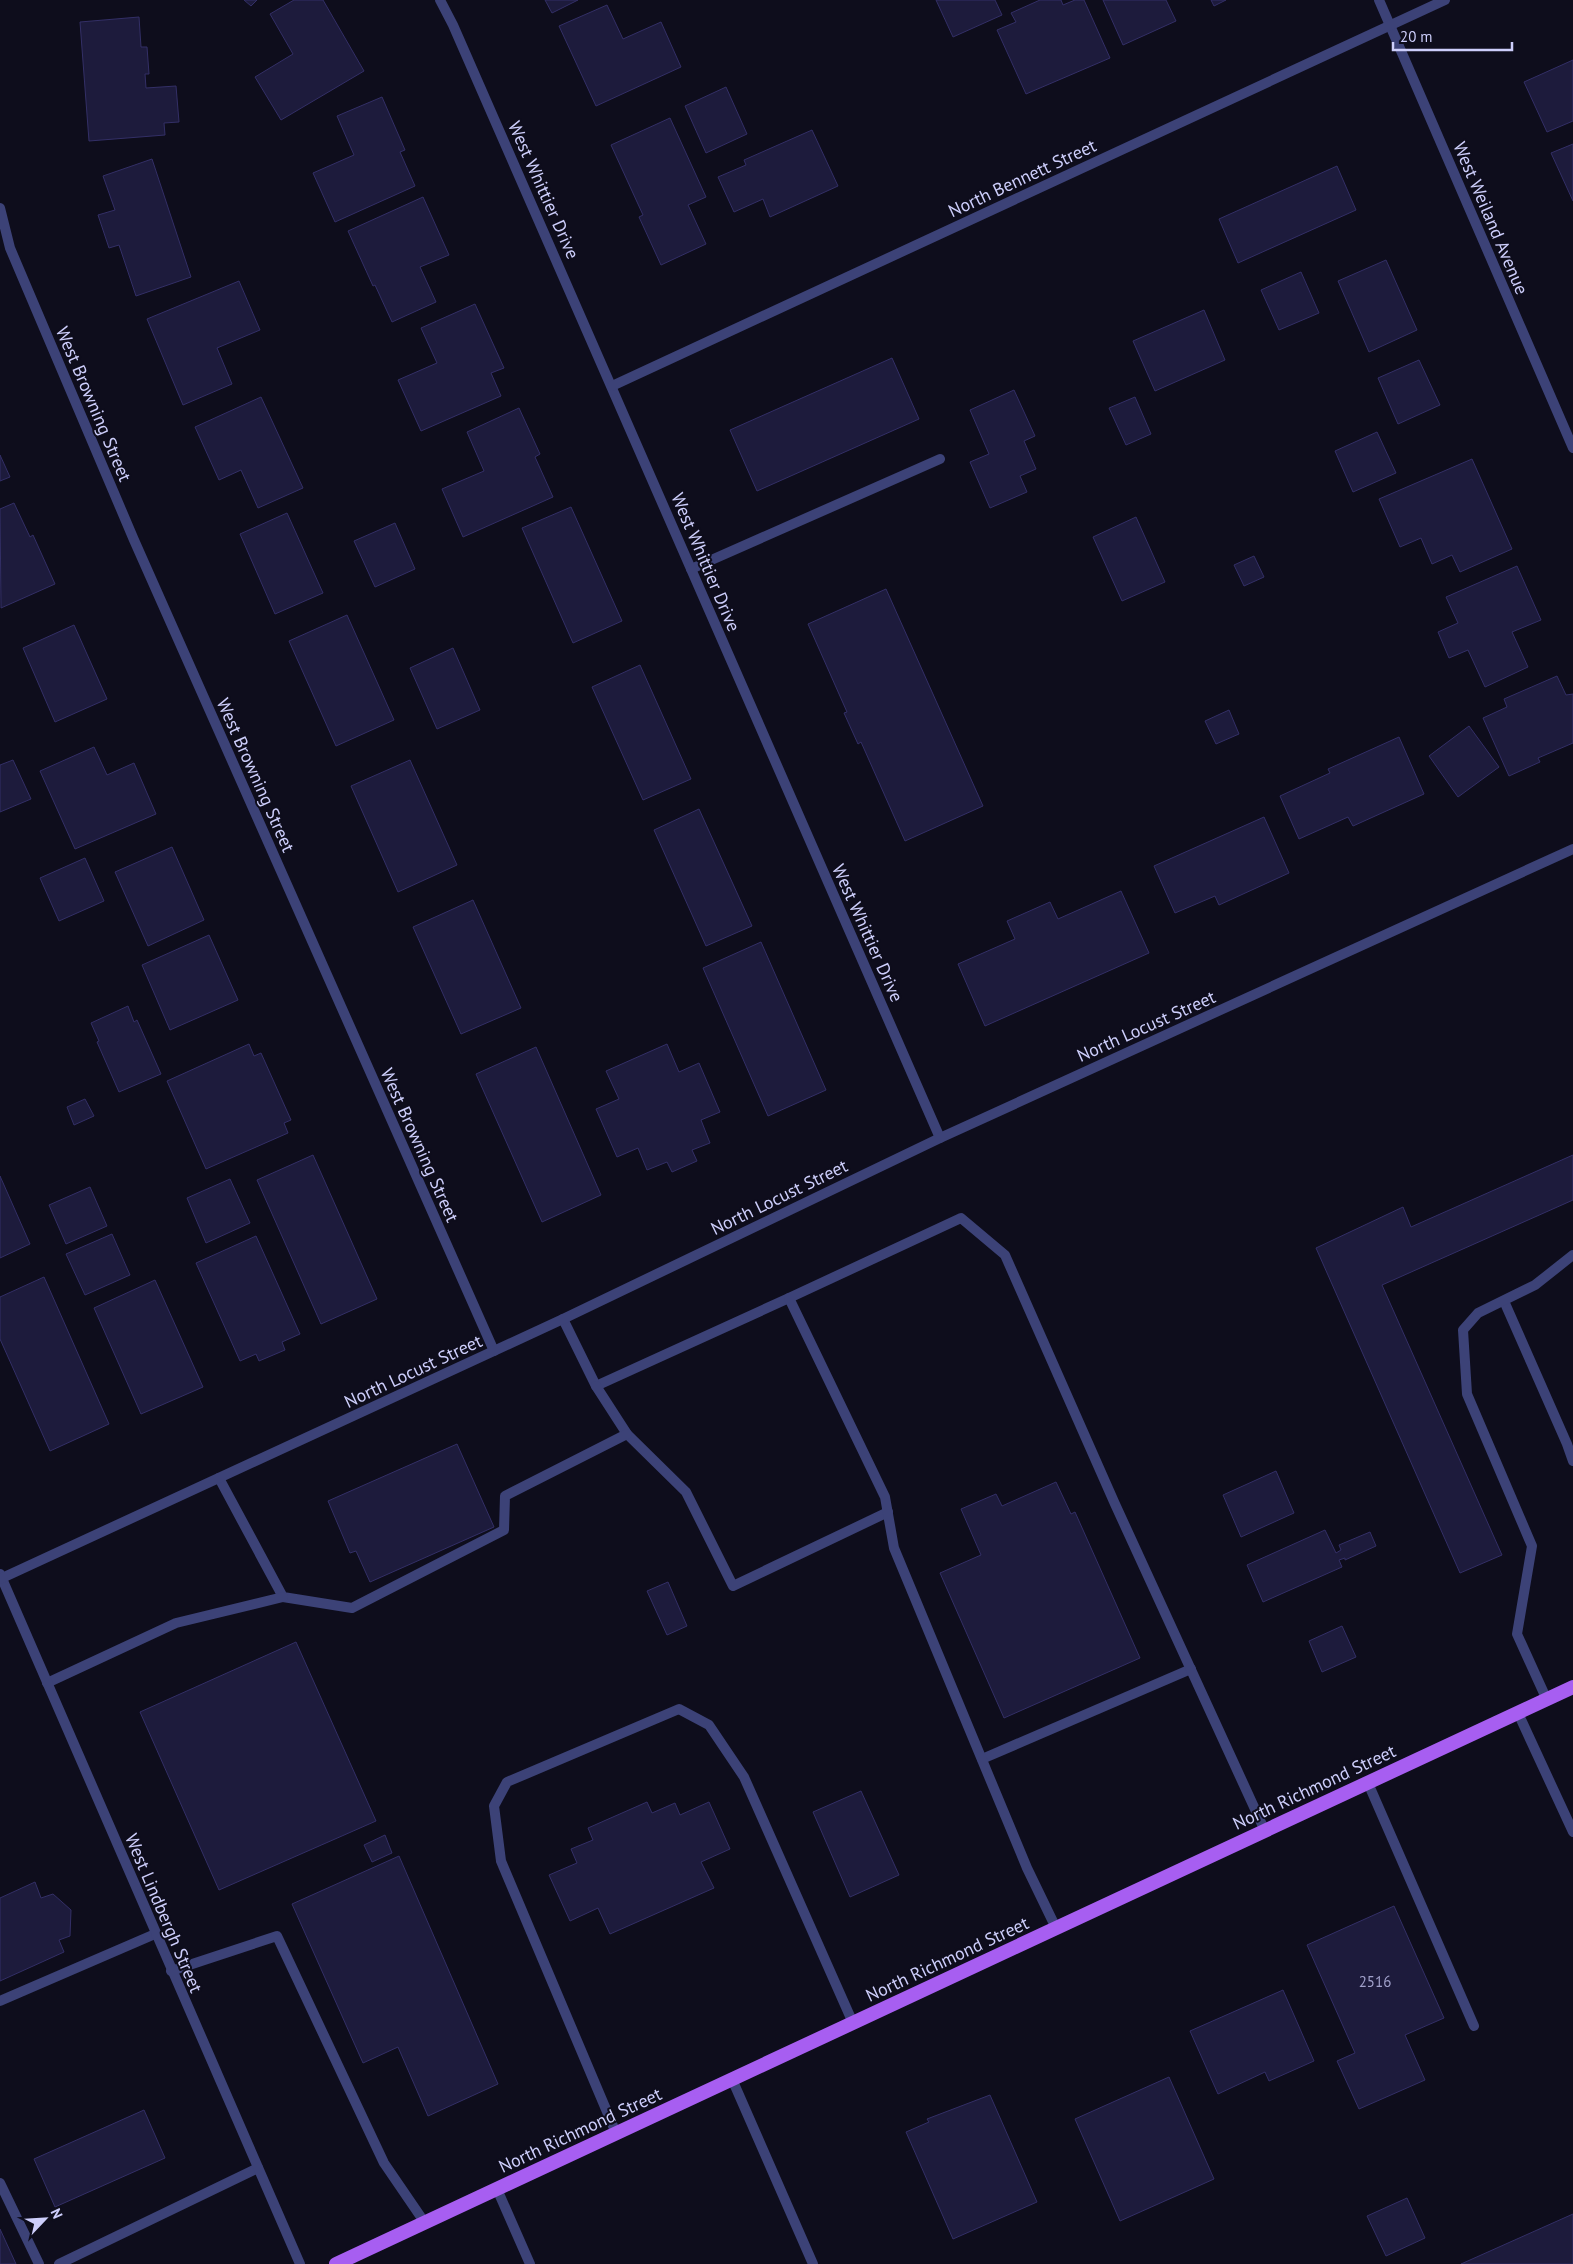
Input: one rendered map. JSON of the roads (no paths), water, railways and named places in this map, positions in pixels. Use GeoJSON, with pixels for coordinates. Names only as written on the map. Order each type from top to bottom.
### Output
{"type":"FeatureCollection","features":[{"type":"Feature","properties":{"kind":"main road","name":"North Richmond Street"},"geometry":{"type":"LineString","coordinates":[[336,2264],[1573,1687]]}},
{"type":"Feature","properties":{"kind":"street","name":"West Whittier Drive"},"geometry":{"type":"LineString","coordinates":[[440,0],[453,25],[612,386],[940,1138]]}},
{"type":"Feature","properties":{"kind":"street","name":"West Weiland Avenue"},"geometry":{"type":"LineString","coordinates":[[1379,0],[1573,448]]}},
{"type":"Feature","properties":{"kind":"street","name":"North Bennett Street"},"geometry":{"type":"LineString","coordinates":[[612,386],[1389,24],[1445,0]]}},
{"type":"Feature","properties":{"kind":"street","name":"West Browning Street"},"geometry":{"type":"LineString","coordinates":[[0,208],[10,248],[134,540],[494,1351]]}},
{"type":"Feature","properties":{"kind":"street"},"geometry":{"type":"LineString","coordinates":[[691,569],[940,459]]}},
{"type":"Feature","properties":{"kind":"street","name":"North Locust Street"},"geometry":{"type":"LineString","coordinates":[[0,1577],[563,1319],[940,1138],[1573,849]]}},
{"type":"Feature","properties":{"kind":"street"},"geometry":{"type":"LineString","coordinates":[[596,1386],[961,1218],[986,1237],[1005,1255],[1265,1831]]}},
{"type":"Feature","properties":{"kind":"street"},"geometry":{"type":"LineString","coordinates":[[1547,1700],[1517,1634],[1532,1546],[1467,1394],[1463,1330],[1478,1313],[1535,1285],[1573,1255]]}},
{"type":"Feature","properties":{"kind":"street"},"geometry":{"type":"LineString","coordinates":[[789,1298],[885,1497],[894,1548],[1027,1868],[1056,1928]]}},
{"type":"Feature","properties":{"kind":"street"},"geometry":{"type":"LineString","coordinates":[[1504,1301],[1573,1461]]}},
{"type":"Feature","properties":{"kind":"street"},"geometry":{"type":"LineString","coordinates":[[563,1319],[596,1386],[628,1434],[686,1492],[733,1586],[888,1512]]}},
{"type":"Feature","properties":{"kind":"street"},"geometry":{"type":"LineString","coordinates":[[47,1683],[176,1623],[284,1597],[352,1608],[504,1530],[505,1496],[628,1434]]}},
{"type":"Feature","properties":{"kind":"street"},"geometry":{"type":"LineString","coordinates":[[219,1478],[284,1597]]}},
{"type":"Feature","properties":{"kind":"street","name":"West Lindbergh Street"},"geometry":{"type":"LineString","coordinates":[[0,1577],[300,2264]]}},
{"type":"Feature","properties":{"kind":"street"},"geometry":{"type":"LineString","coordinates":[[982,1759],[1191,1669]]}},
{"type":"Feature","properties":{"kind":"street"},"geometry":{"type":"LineString","coordinates":[[616,2133],[501,1860],[494,1806],[507,1782],[679,1709],[709,1725],[744,1777],[853,2023]]}},
{"type":"Feature","properties":{"kind":"street"},"geometry":{"type":"LineString","coordinates":[[1518,1713],[1573,1832]]}},
{"type":"Feature","properties":{"kind":"street"},"geometry":{"type":"LineString","coordinates":[[1368,1783],[1474,2026]]}},
{"type":"Feature","properties":{"kind":"street"},"geometry":{"type":"LineString","coordinates":[[0,2000],[155,1934]]}},
{"type":"Feature","properties":{"kind":"street"},"geometry":{"type":"LineString","coordinates":[[171,1971],[277,1936],[384,2163],[425,2223]]}},
{"type":"Feature","properties":{"kind":"street"},"geometry":{"type":"LineString","coordinates":[[732,2079],[813,2264]]}},
{"type":"Feature","properties":{"kind":"street"},"geometry":{"type":"LineString","coordinates":[[59,2264],[258,2168]]}},
{"type":"Feature","properties":{"kind":"street"},"geometry":{"type":"LineString","coordinates":[[0,2183],[39,2264]]}},
{"type":"Feature","properties":{"kind":"street"},"geometry":{"type":"LineString","coordinates":[[496,2189],[530,2264]]}}]}
